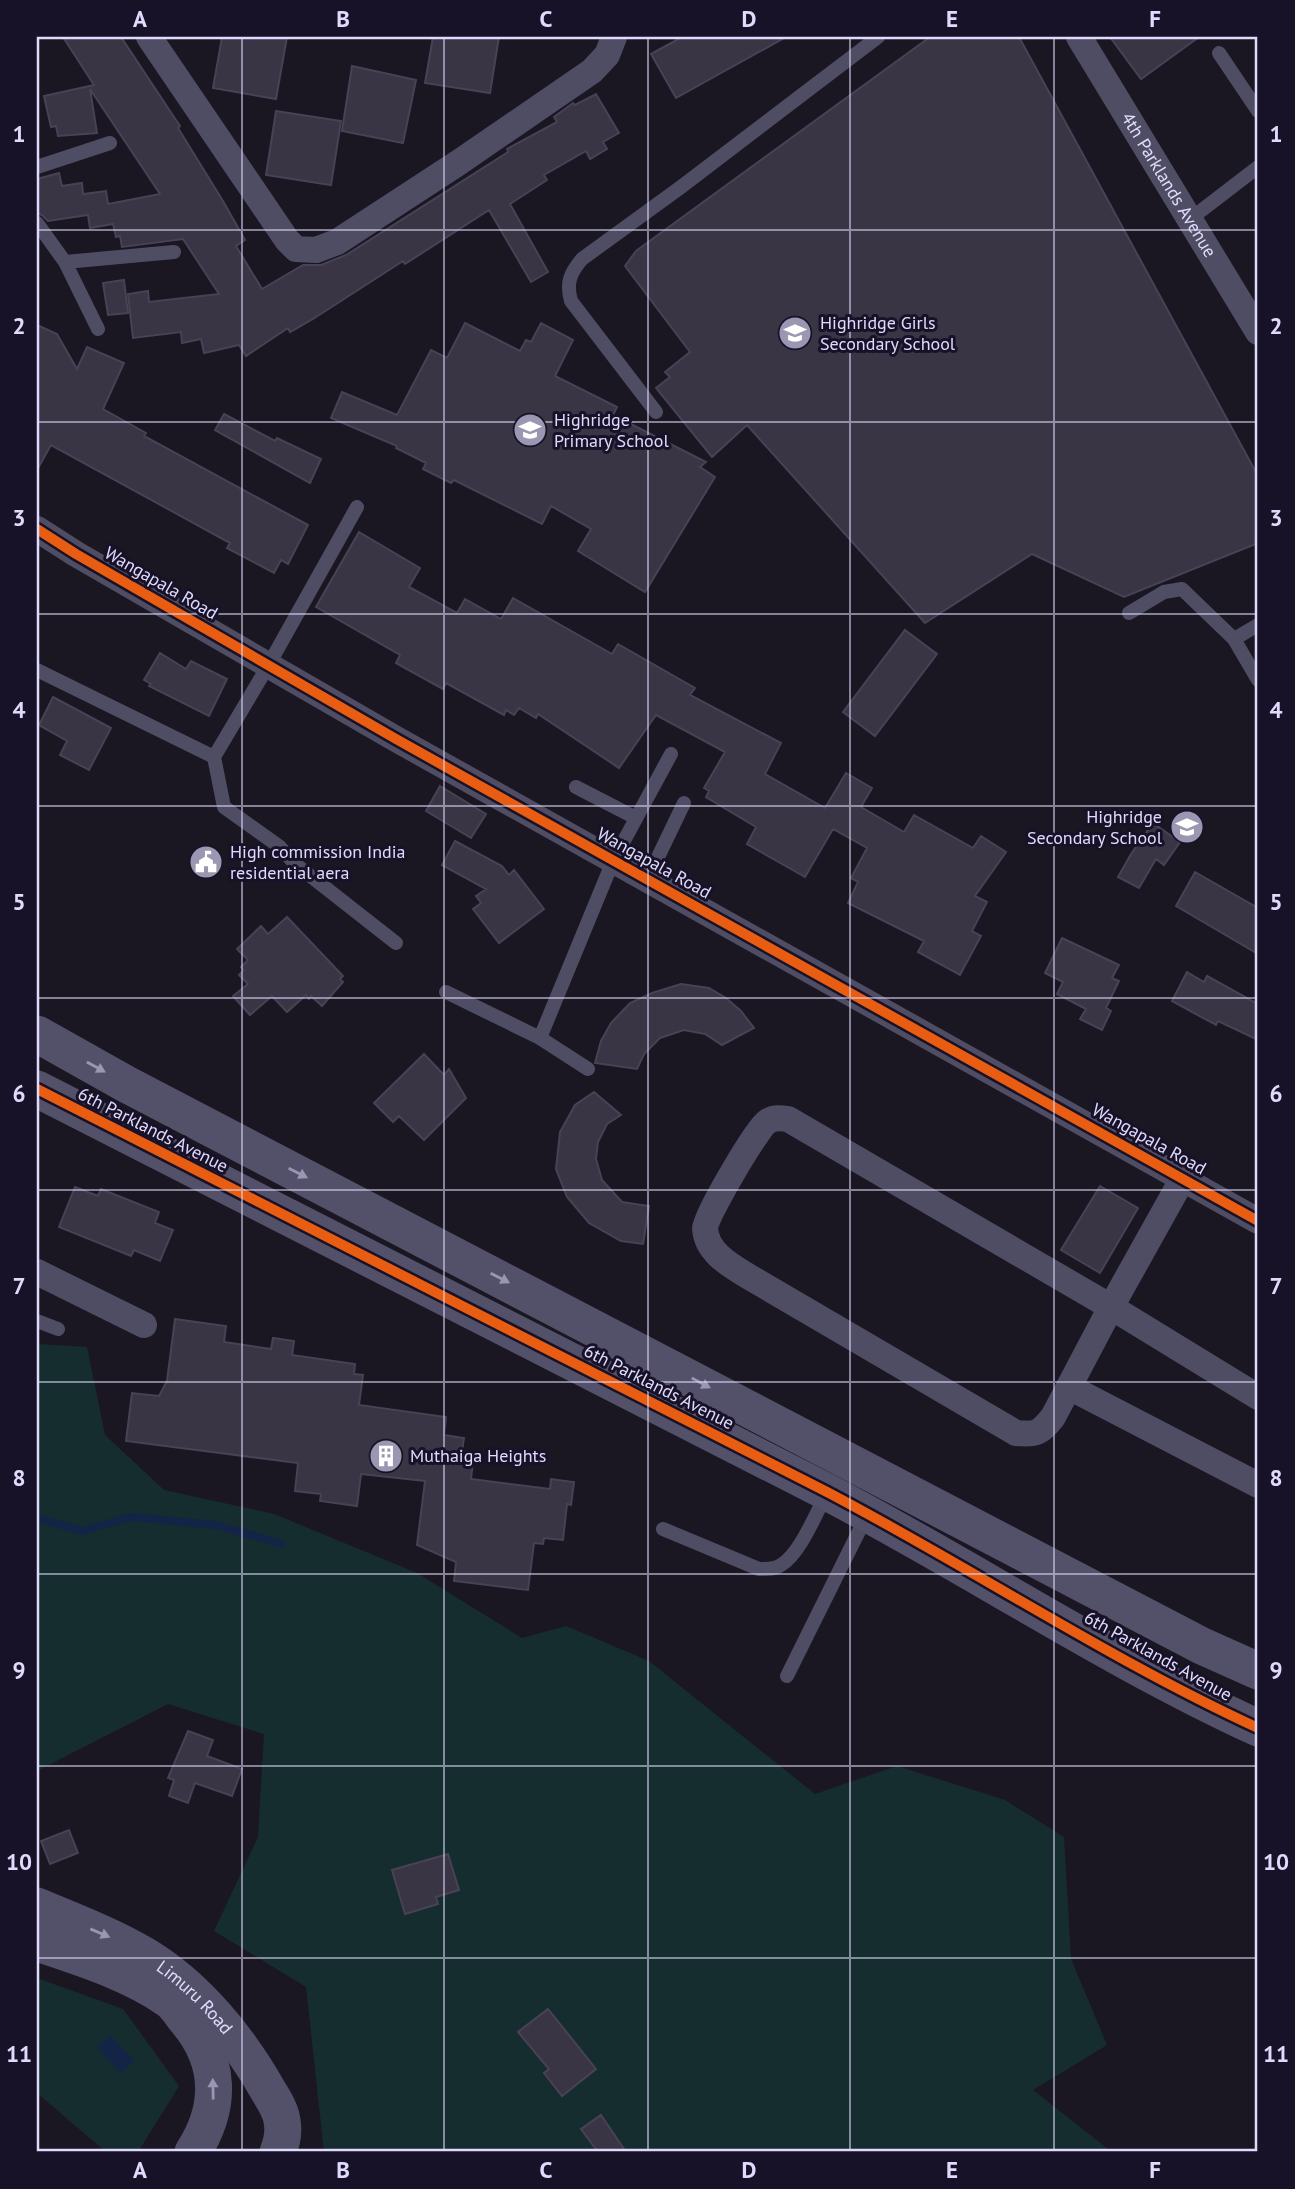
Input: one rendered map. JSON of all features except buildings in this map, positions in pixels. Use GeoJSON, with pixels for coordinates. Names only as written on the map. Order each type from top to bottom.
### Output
{"type":"FeatureCollection","features":[{"type":"Feature","properties":{"kind":"street"},"geometry":{"type":"LineString","coordinates":[[149,37],[287,240],[296,249],[316,250],[337,242],[382,213],[592,71],[607,55],[614,37]]}},
{"type":"Feature","properties":{"kind":"street","name":"4th Parklands Avenue"},"geometry":{"type":"LineString","coordinates":[[1079,37],[1189,220],[1254,317]]}},
{"type":"Feature","properties":{"kind":"street","name":"Wangapala Road"},"geometry":{"type":"LineString","coordinates":[[37,529],[268,666],[1258,1221]]}},
{"type":"Feature","properties":{"kind":"street","name":"6th Parklands Avenue"},"geometry":{"type":"LineString","coordinates":[[37,1034],[126,1084],[1190,1640],[1258,1671]]}},
{"type":"Feature","properties":{"kind":"street","name":"6th Parklands Avenue"},"geometry":{"type":"LineString","coordinates":[[37,1088],[827,1492],[1192,1698],[1258,1728]]}},
{"type":"Feature","properties":{"kind":"street"},"geometry":{"type":"LineString","coordinates":[[1183,1178],[1111,1307],[1053,1417],[1042,1431],[1031,1434],[1016,1433],[746,1275],[723,1260],[708,1243],[704,1225],[755,1134],[767,1121],[788,1119],[1111,1307],[1258,1397]]}},
{"type":"Feature","properties":{"kind":"street"},"geometry":{"type":"LineString","coordinates":[[37,1272],[144,1325]]}},
{"type":"Feature","properties":{"kind":"street"},"geometry":{"type":"LineString","coordinates":[[1069,1387],[1258,1485]]}},
{"type":"Feature","properties":{"kind":"street","name":"Limuru Road"},"geometry":{"type":"LineString","coordinates":[[37,1906],[109,1936],[146,1956],[200,2000],[253,2064],[271,2096],[282,2120],[282,2141],[278,2152]]}},
{"type":"Feature","properties":{"kind":"street"},"geometry":{"type":"LineString","coordinates":[[37,1943],[113,1970],[146,1987],[171,2002],[192,2027],[209,2053],[215,2090],[210,2122],[193,2152]]}},
{"type":"Feature","properties":{"kind":"lane"},"geometry":{"type":"LineString","coordinates":[[656,412],[571,301],[569,279],[575,267],[582,259],[878,37]]}},
{"type":"Feature","properties":{"kind":"lane"},"geometry":{"type":"LineString","coordinates":[[1219,53],[1258,110]]}},
{"type":"Feature","properties":{"kind":"lane"},"geometry":{"type":"LineString","coordinates":[[37,167],[110,143]]}},
{"type":"Feature","properties":{"kind":"lane"},"geometry":{"type":"LineString","coordinates":[[1189,220],[1258,167]]}},
{"type":"Feature","properties":{"kind":"lane"},"geometry":{"type":"LineString","coordinates":[[37,223],[65,262],[98,328]]}},
{"type":"Feature","properties":{"kind":"lane"},"geometry":{"type":"LineString","coordinates":[[65,262],[174,252]]}},
{"type":"Feature","properties":{"kind":"lane"},"geometry":{"type":"LineString","coordinates":[[357,507],[214,757],[224,807],[272,841],[294,863],[397,943]]}},
{"type":"Feature","properties":{"kind":"lane"},"geometry":{"type":"LineString","coordinates":[[1129,613],[1164,592],[1182,589],[1234,639],[1258,680]]}},
{"type":"Feature","properties":{"kind":"lane"},"geometry":{"type":"LineString","coordinates":[[1234,639],[1258,625]]}},
{"type":"Feature","properties":{"kind":"lane"},"geometry":{"type":"LineString","coordinates":[[37,670],[214,757]]}},
{"type":"Feature","properties":{"kind":"lane"},"geometry":{"type":"LineString","coordinates":[[540,1038],[613,861],[671,754]]}},
{"type":"Feature","properties":{"kind":"lane"},"geometry":{"type":"LineString","coordinates":[[576,787],[636,818]]}},
{"type":"Feature","properties":{"kind":"lane"},"geometry":{"type":"LineString","coordinates":[[647,880],[684,803]]}},
{"type":"Feature","properties":{"kind":"lane"},"geometry":{"type":"LineString","coordinates":[[446,992],[540,1038],[588,1069]]}},
{"type":"Feature","properties":{"kind":"lane"},"geometry":{"type":"LineString","coordinates":[[37,1321],[58,1329]]}},
{"type":"Feature","properties":{"kind":"lane"},"geometry":{"type":"LineString","coordinates":[[663,1529],[759,1569],[772,1569],[782,1565],[793,1554],[827,1492]]}},
{"type":"Feature","properties":{"kind":"lane"},"geometry":{"type":"LineString","coordinates":[[787,1676],[868,1514]]}},
{"type":"Feature","properties":{"kind":"green space"},"geometry":{"type":"Polygon","coordinates":[[[37,1344],[87,1347],[105,1435],[164,1490],[274,1514],[417,1573],[522,1638],[566,1626],[649,1661],[815,1794],[897,1766],[1005,1800],[1064,1837],[1071,1959],[1107,2045],[1033,2090],[1112,2152],[324,2152],[306,1987],[214,1931],[258,1837],[264,1734],[168,1704],[37,1771],[37,1344]]]}},
{"type":"Feature","properties":{"kind":"green space"},"geometry":{"type":"Polygon","coordinates":[[[37,1978],[123,2009],[179,2086],[138,2152],[106,2152],[37,2093],[37,1978]]]}},
{"type":"Feature","properties":{"kind":"water"},"geometry":{"type":"Polygon","coordinates":[[[110,2035],[134,2061],[120,2073],[97,2047],[110,2035]]]}},
{"type":"Feature","properties":{"kind":"waterway"},"geometry":{"type":"LineString","coordinates":[[37,1518],[83,1531],[130,1517],[216,1525],[282,1544]]}},
{"type":"Feature","properties":{"kind":"cycle path"},"geometry":{"type":"LineString","coordinates":[[37,529],[396,739],[1258,1221]]}},
{"type":"Feature","properties":{"kind":"cycle path"},"geometry":{"type":"LineString","coordinates":[[37,1089],[827,1492],[1149,1673],[1258,1728]]}},
{"type":"Feature","properties":{"kind":"place","name":"Highridge Girls Secondary School"},"geometry":{"type":"Point","coordinates":[795,333]}},
{"type":"Feature","properties":{"kind":"place","name":"Highridge Primary School"},"geometry":{"type":"Point","coordinates":[530,430]}},
{"type":"Feature","properties":{"kind":"place","name":"Highridge Secondary School"},"geometry":{"type":"Point","coordinates":[1187,827]}},
{"type":"Feature","properties":{"kind":"place","name":"High commission India residential aera"},"geometry":{"type":"Point","coordinates":[206,862]}},
{"type":"Feature","properties":{"kind":"place","name":"Muthaiga Heights"},"geometry":{"type":"Point","coordinates":[386,1456]}}]}
